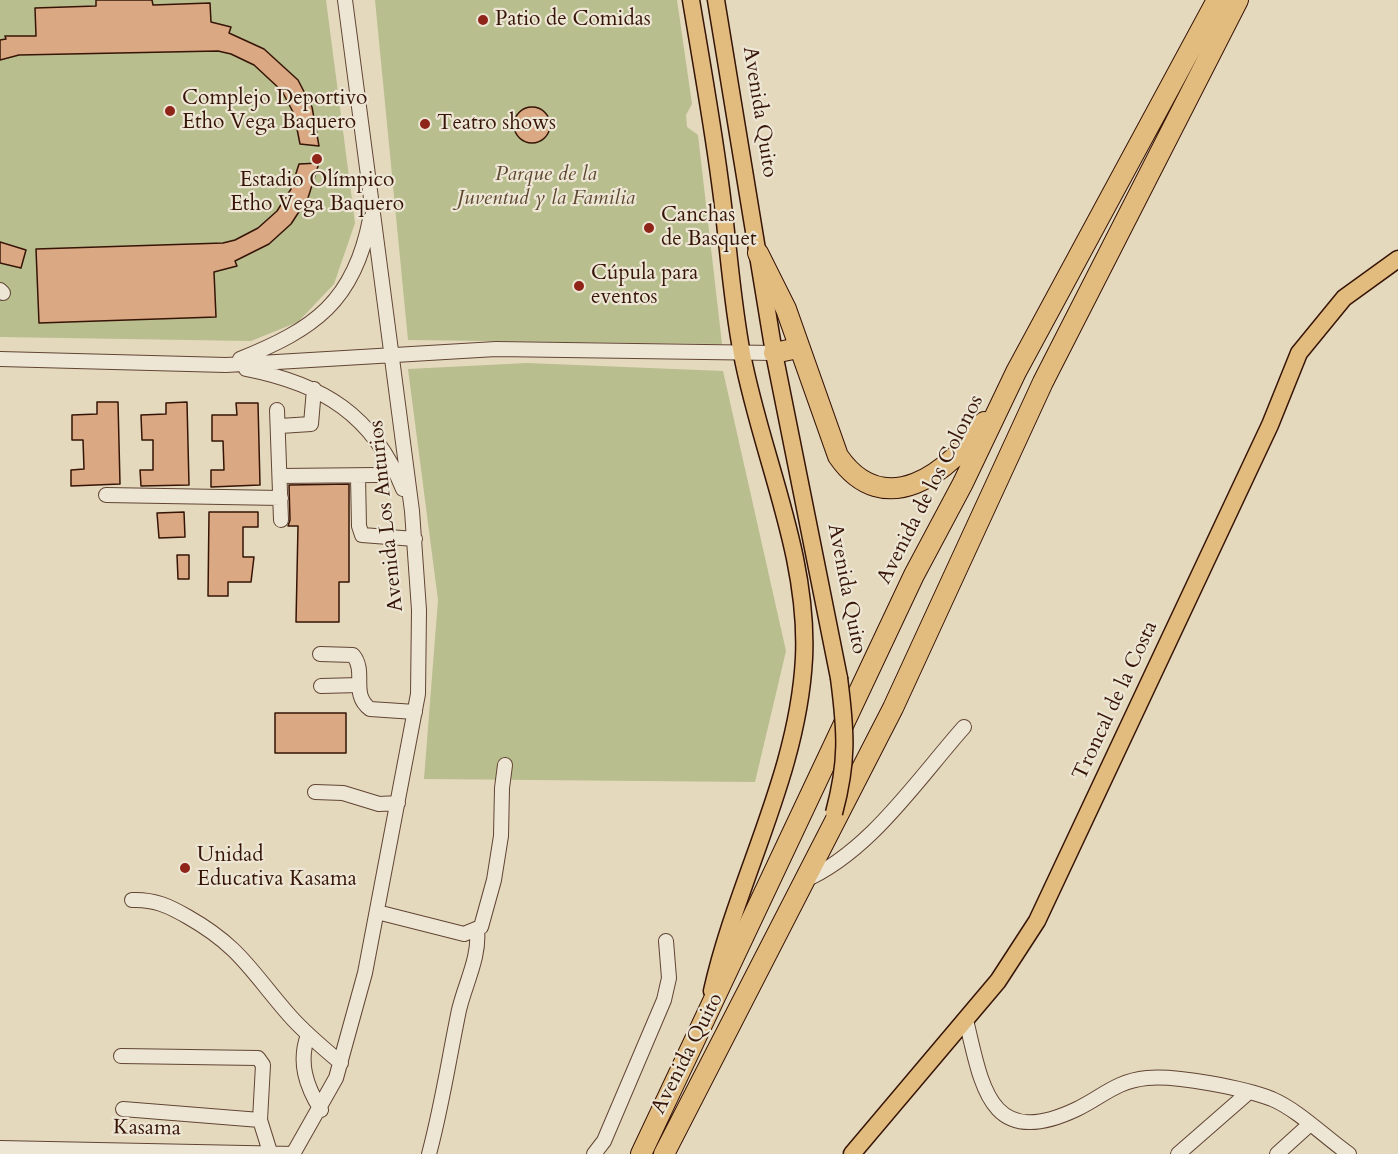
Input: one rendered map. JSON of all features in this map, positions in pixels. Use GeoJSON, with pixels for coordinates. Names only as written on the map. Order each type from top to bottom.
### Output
{"type":"FeatureCollection","features":[{"type":"Feature","properties":{"kind":"highway","name":"Avenida de los Colonos"},"geometry":{"type":"LineString","coordinates":[[707,1011],[914,575],[963,483],[1016,372],[1217,0]]}},
{"type":"Feature","properties":{"kind":"highway"},"geometry":{"type":"LineString","coordinates":[[806,876],[893,708],[1043,382],[1238,0]]}},
{"type":"Feature","properties":{"kind":"highway"},"geometry":{"type":"LineString","coordinates":[[758,253],[786,309],[838,456],[850,474],[872,486],[894,489],[925,480],[949,464],[979,429],[1016,372]]}},
{"type":"Feature","properties":{"kind":"highway"},"geometry":{"type":"LineString","coordinates":[[774,352],[798,348]]}},
{"type":"Feature","properties":{"kind":"highway","name":"Avenida Quito"},"geometry":{"type":"LineString","coordinates":[[664,1154],[806,876]]}},
{"type":"Feature","properties":{"kind":"highway","name":"Avenida Quito"},"geometry":{"type":"LineString","coordinates":[[641,1154],[707,1011]]}},
{"type":"Feature","properties":{"kind":"main road","name":"Avenida Quito"},"geometry":{"type":"LineString","coordinates":[[692,0],[720,181],[742,354],[797,569],[804,621],[804,657],[795,723],[782,776],[723,941],[707,1011]]}},
{"type":"Feature","properties":{"kind":"main road","name":"Avenida Quito"},"geometry":{"type":"LineString","coordinates":[[716,0],[774,352],[839,678],[846,733],[846,756],[834,813],[806,876]]}},
{"type":"Feature","properties":{"kind":"main road","name":"Troncal de la Costa"},"geometry":{"type":"LineString","coordinates":[[852,1154],[998,981],[1037,921],[1270,425],[1299,353],[1344,298],[1398,260]]}},
{"type":"Feature","properties":{"kind":"street","name":"Avenida Los Anturios"},"geometry":{"type":"LineString","coordinates":[[293,1154],[321,1110],[341,1063],[365,973],[418,694],[419,610],[415,538],[345,0]]}},
{"type":"Feature","properties":{"kind":"street"},"geometry":{"type":"LineString","coordinates":[[226,365],[275,345],[303,330],[324,311],[356,269],[365,243],[372,206]]}},
{"type":"Feature","properties":{"kind":"street"},"geometry":{"type":"LineString","coordinates":[[0,359],[226,365],[496,349],[742,354],[774,352]]}},
{"type":"Feature","properties":{"kind":"street"},"geometry":{"type":"LineString","coordinates":[[226,365],[277,375],[314,389],[348,410],[375,437],[396,471],[412,512]]}},
{"type":"Feature","properties":{"kind":"street"},"geometry":{"type":"LineString","coordinates":[[280,426],[311,424],[314,389]]}},
{"type":"Feature","properties":{"kind":"street"},"geometry":{"type":"LineString","coordinates":[[277,410],[280,426],[281,520]]}},
{"type":"Feature","properties":{"kind":"street"},"geometry":{"type":"LineString","coordinates":[[280,476],[377,475]]}},
{"type":"Feature","properties":{"kind":"street"},"geometry":{"type":"LineString","coordinates":[[358,476],[359,526],[362,535],[415,538]]}},
{"type":"Feature","properties":{"kind":"street"},"geometry":{"type":"LineString","coordinates":[[106,495],[280,498]]}},
{"type":"Feature","properties":{"kind":"street"},"geometry":{"type":"LineString","coordinates":[[320,654],[353,655],[360,668],[360,698],[370,709],[415,712]]}},
{"type":"Feature","properties":{"kind":"street"},"geometry":{"type":"LineString","coordinates":[[321,686],[359,685]]}},
{"type":"Feature","properties":{"kind":"street"},"geometry":{"type":"LineString","coordinates":[[806,876],[842,861],[872,832],[964,727]]}},
{"type":"Feature","properties":{"kind":"street"},"geometry":{"type":"LineString","coordinates":[[377,912],[464,934],[477,930],[484,924],[501,836],[505,765]]}},
{"type":"Feature","properties":{"kind":"street"},"geometry":{"type":"LineString","coordinates":[[315,792],[343,793],[379,804],[398,803]]}},
{"type":"Feature","properties":{"kind":"street"},"geometry":{"type":"LineString","coordinates":[[132,900],[149,900],[169,906],[227,942],[258,974],[308,1035],[341,1063]]}},
{"type":"Feature","properties":{"kind":"street"},"geometry":{"type":"LineString","coordinates":[[429,1154],[441,1109],[459,1010],[479,942],[477,930]]}},
{"type":"Feature","properties":{"kind":"street"},"geometry":{"type":"LineString","coordinates":[[594,1154],[604,1141],[664,1000],[669,978],[666,941]]}},
{"type":"Feature","properties":{"kind":"street"},"geometry":{"type":"LineString","coordinates":[[966,1020],[987,1097],[1001,1113],[1015,1120],[1031,1123],[1057,1117],[1078,1108],[1102,1092],[1145,1078],[1165,1077],[1249,1092],[1272,1099],[1293,1111],[1349,1154]]}},
{"type":"Feature","properties":{"kind":"street"},"geometry":{"type":"LineString","coordinates":[[308,1035],[303,1048],[302,1067],[321,1110]]}},
{"type":"Feature","properties":{"kind":"street"},"geometry":{"type":"LineString","coordinates":[[121,1056],[258,1058],[263,1065],[260,1120],[270,1152]]}},
{"type":"Feature","properties":{"kind":"street"},"geometry":{"type":"LineString","coordinates":[[1178,1154],[1249,1092]]}},
{"type":"Feature","properties":{"kind":"street"},"geometry":{"type":"LineString","coordinates":[[123,1109],[260,1120]]}},
{"type":"Feature","properties":{"kind":"street"},"geometry":{"type":"LineString","coordinates":[[1277,1154],[1309,1125]]}},
{"type":"Feature","properties":{"kind":"street","name":"Kasama"},"geometry":{"type":"LineString","coordinates":[[0,1148],[293,1154]]}},
{"type":"Feature","properties":{"kind":"green space","name":"Complejo Deportivo Etho Vega Baquero"},"geometry":{"type":"Polygon","coordinates":[[[0,0],[326,0],[355,223],[334,284],[298,322],[251,341],[0,337],[0,0]]]}},
{"type":"Feature","properties":{"kind":"green space","name":"Parque de la Juventud y la Familia"},"geometry":{"type":"Polygon","coordinates":[[[375,0],[677,0],[692,104],[686,115],[687,127],[698,135],[722,344],[408,340],[375,0]]]}},
{"type":"Feature","properties":{"kind":"green space"},"geometry":{"type":"Polygon","coordinates":[[[527,363],[723,371],[786,651],[755,782],[424,779],[438,600],[408,369],[527,363]]]}},
{"type":"Feature","properties":{"kind":"building"},"geometry":{"type":"Polygon","coordinates":[[[96,0],[152,0],[153,5],[210,3],[211,22],[231,27],[229,33],[264,49],[298,80],[312,107],[319,146],[300,144],[294,114],[282,91],[254,65],[231,54],[218,51],[19,55],[0,60],[0,40],[6,39],[5,36],[36,36],[35,8],[96,6],[96,0]]]}},
{"type":"Feature","properties":{"kind":"building"},"geometry":{"type":"Polygon","coordinates":[[[532,107],[545,112],[550,125],[545,138],[532,143],[519,138],[514,125],[519,112],[532,107]]]}},
{"type":"Feature","properties":{"kind":"building"},"geometry":{"type":"Polygon","coordinates":[[[319,163],[308,198],[291,224],[269,244],[235,261],[237,266],[214,272],[216,317],[39,323],[36,249],[223,243],[235,240],[258,228],[277,211],[291,189],[299,164],[319,163]]]}},
{"type":"Feature","properties":{"kind":"building"},"geometry":{"type":"Polygon","coordinates":[[[0,242],[26,250],[21,268],[0,263],[0,242]]]}},
{"type":"Feature","properties":{"kind":"building"},"geometry":{"type":"Polygon","coordinates":[[[97,402],[118,402],[120,484],[71,486],[71,470],[84,469],[83,440],[72,440],[72,415],[97,414],[97,402]]]}},
{"type":"Feature","properties":{"kind":"building"},"geometry":{"type":"Polygon","coordinates":[[[187,402],[189,485],[141,486],[140,470],[153,470],[153,440],[142,440],[141,415],[166,414],[166,403],[187,402]]]}},
{"type":"Feature","properties":{"kind":"building"},"geometry":{"type":"Polygon","coordinates":[[[236,403],[258,403],[260,485],[211,487],[211,470],[224,470],[223,441],[212,441],[212,415],[237,415],[236,403]]]}},
{"type":"Feature","properties":{"kind":"building"},"geometry":{"type":"Polygon","coordinates":[[[349,484],[349,582],[339,582],[339,622],[296,622],[298,526],[288,526],[290,520],[289,485],[349,484]]]}},
{"type":"Feature","properties":{"kind":"building"},"geometry":{"type":"Polygon","coordinates":[[[184,512],[185,537],[159,538],[157,513],[184,512]]]}},
{"type":"Feature","properties":{"kind":"building"},"geometry":{"type":"Polygon","coordinates":[[[209,512],[258,512],[258,527],[243,527],[243,557],[254,557],[251,582],[228,582],[228,596],[208,596],[209,512]]]}},
{"type":"Feature","properties":{"kind":"building"},"geometry":{"type":"Polygon","coordinates":[[[177,555],[189,555],[189,579],[178,579],[177,555]]]}},
{"type":"Feature","properties":{"kind":"building"},"geometry":{"type":"Polygon","coordinates":[[[275,713],[346,713],[346,753],[275,753],[275,713]]]}},
{"type":"Feature","properties":{"kind":"place","name":"Patio de Comidas"},"geometry":{"type":"Point","coordinates":[483,20]}},
{"type":"Feature","properties":{"kind":"place","name":"Complejo Deportivo Etho Vega Baquero"},"geometry":{"type":"Point","coordinates":[170,111]}},
{"type":"Feature","properties":{"kind":"place","name":"Teatro shows"},"geometry":{"type":"Point","coordinates":[425,124]}},
{"type":"Feature","properties":{"kind":"place","name":"Estadio Olímpico Etho Vega Baquero"},"geometry":{"type":"Point","coordinates":[317,159]}},
{"type":"Feature","properties":{"kind":"place","name":"Canchas de Basquet"},"geometry":{"type":"Point","coordinates":[649,228]}},
{"type":"Feature","properties":{"kind":"place","name":"Cúpula para eventos"},"geometry":{"type":"Point","coordinates":[579,286]}},
{"type":"Feature","properties":{"kind":"place","name":"Unidad Educativa Kasama"},"geometry":{"type":"Point","coordinates":[185,868]}}]}
